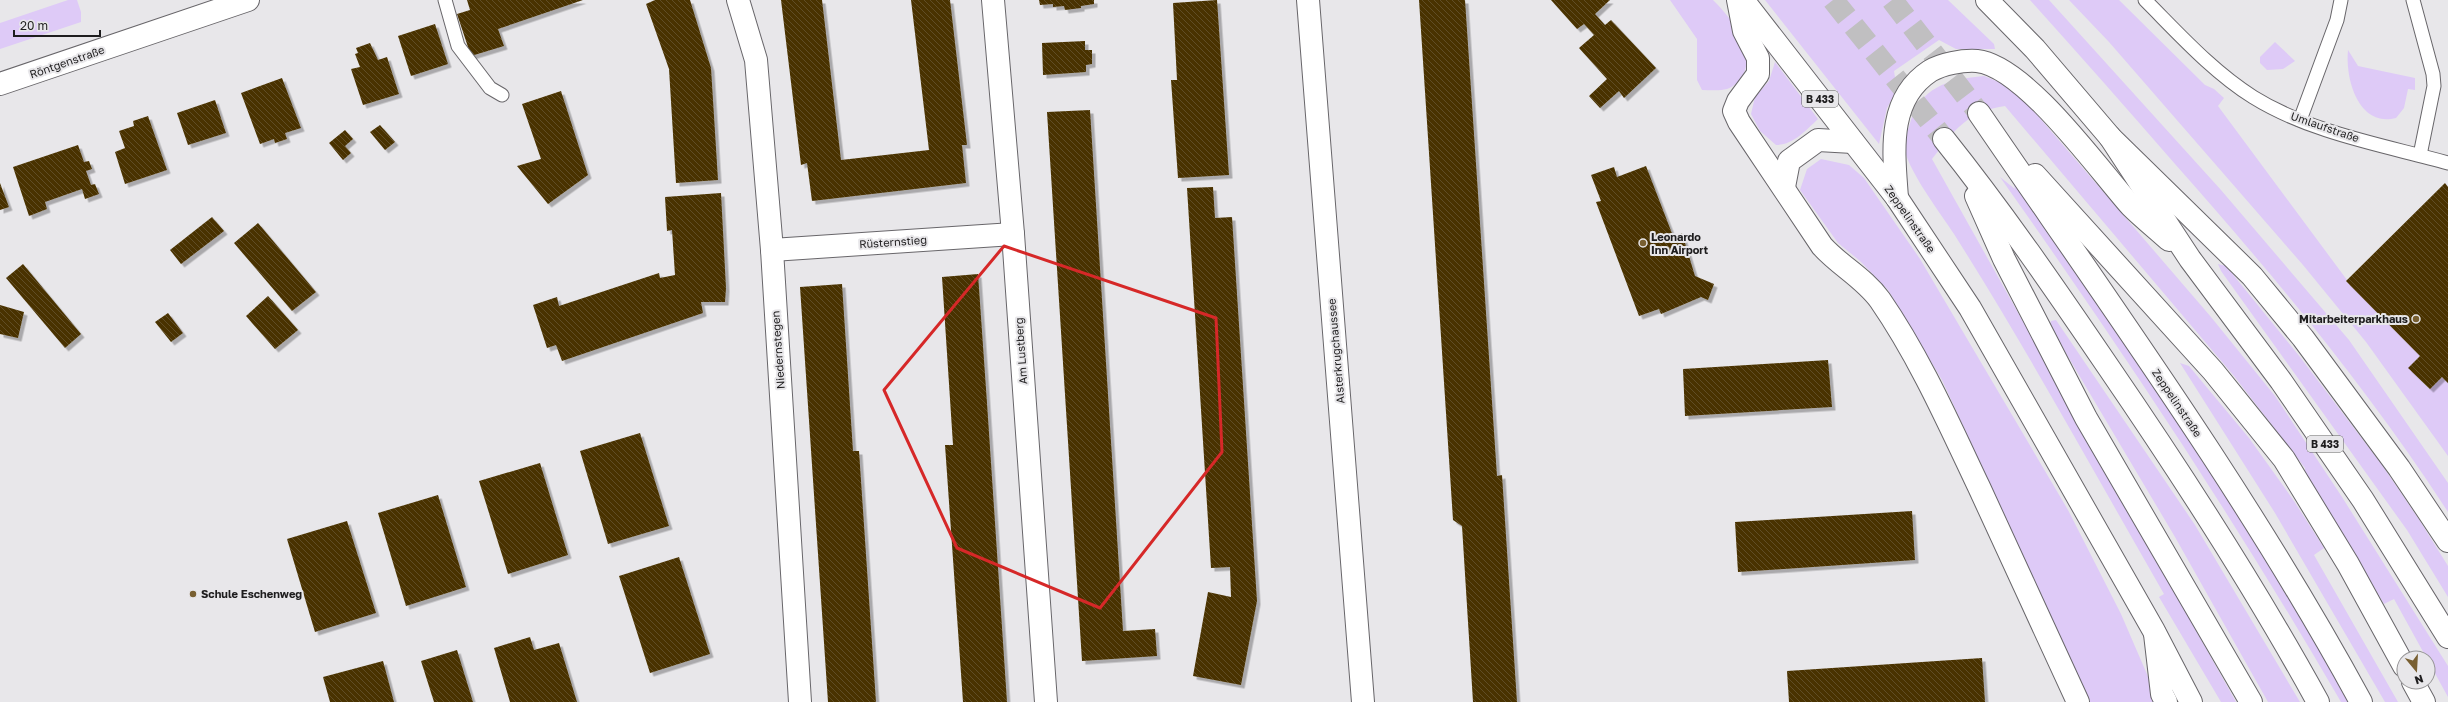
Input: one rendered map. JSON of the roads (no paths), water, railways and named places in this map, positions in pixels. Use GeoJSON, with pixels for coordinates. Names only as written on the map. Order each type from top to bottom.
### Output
{"type":"FeatureCollection","features":[{"type":"Feature","properties":{"kind":"main road","name":"Röntgenstraße"},"geometry":{"type":"LineString","coordinates":[[0,84],[248,0]]}},
{"type":"Feature","properties":{"kind":"main road","name":"Niedernstegen"},"geometry":{"type":"LineString","coordinates":[[738,0],[756,60],[772,250],[800,702]]}},
{"type":"Feature","properties":{"kind":"main road","name":"Am Lustberg"},"geometry":{"type":"LineString","coordinates":[[993,0],[1013,234],[1046,702]]}},
{"type":"Feature","properties":{"kind":"main road","name":"Alsterkrugchaussee"},"geometry":{"type":"LineString","coordinates":[[1309,0],[1310,37],[1363,702]]}},
{"type":"Feature","properties":{"kind":"main road"},"geometry":{"type":"LineString","coordinates":[[1738,0],[1744,31],[1758,58],[1758,74],[1738,101],[1734,111],[1739,122],[1784,187],[1822,246],[1834,259],[1855,275],[1879,299],[1924,375],[1958,444],[2078,702]]}},
{"type":"Feature","properties":{"kind":"main road","name":"Zeppelinstraße"},"geometry":{"type":"LineString","coordinates":[[1743,0],[1897,198],[1970,308],[2154,631],[2191,702]]}},
{"type":"Feature","properties":{"kind":"main road","name":"B 433"},"geometry":{"type":"LineString","coordinates":[[1987,0],[2035,49],[2110,137],[2190,259],[2282,381],[2334,458],[2448,637]]}},
{"type":"Feature","properties":{"kind":"main road"},"geometry":{"type":"LineString","coordinates":[[1897,198],[1893,137],[1896,119],[1912,88],[1923,76],[1935,68],[1956,62],[1977,61],[2000,70],[2045,104],[2132,207],[2190,259]]}},
{"type":"Feature","properties":{"kind":"main road","name":"Zeppelinstraße"},"geometry":{"type":"LineString","coordinates":[[2361,702],[2324,635],[2196,430],[1979,113],[2213,372],[2284,459],[2348,564],[2396,651]]}},
{"type":"Feature","properties":{"kind":"main road"},"geometry":{"type":"LineString","coordinates":[[2110,137],[2252,276],[2303,338],[2399,468],[2448,541]]}},
{"type":"Feature","properties":{"kind":"main road"},"geometry":{"type":"LineString","coordinates":[[1944,139],[2036,261],[2164,448],[2292,654],[2318,702]]}},
{"type":"Feature","properties":{"kind":"main road"},"geometry":{"type":"LineString","coordinates":[[1784,187],[1788,161],[1818,140],[1853,142]]}},
{"type":"Feature","properties":{"kind":"main road"},"geometry":{"type":"LineString","coordinates":[[1960,160],[2004,259],[2086,418],[2251,702]]}},
{"type":"Feature","properties":{"kind":"main road","name":"Rüsternstieg"},"geometry":{"type":"LineString","coordinates":[[772,250],[1013,234]]}},
{"type":"Feature","properties":{"kind":"main road","name":"Zeppelinstraße"},"geometry":{"type":"LineString","coordinates":[[2154,631],[2162,694],[2166,702]]}},
{"type":"Feature","properties":{"kind":"main road"},"geometry":{"type":"LineString","coordinates":[[2417,690],[2424,702]]}},
{"type":"Feature","properties":{"kind":"lane"},"geometry":{"type":"LineString","coordinates":[[445,0],[458,46],[490,88],[502,95]]}},
{"type":"Feature","properties":{"kind":"lane","name":"Umlaufstraße"},"geometry":{"type":"LineString","coordinates":[[2145,0],[2206,61],[2253,97],[2300,120],[2448,163]]}},
{"type":"Feature","properties":{"kind":"lane"},"geometry":{"type":"LineString","coordinates":[[2300,120],[2337,20],[2341,0]]}},
{"type":"Feature","properties":{"kind":"lane"},"geometry":{"type":"LineString","coordinates":[[2413,0],[2433,74],[2434,86],[2420,155]]}},
{"type":"Feature","properties":{"kind":"tunnel"},"geometry":{"type":"LineString","coordinates":[[1833,0],[1944,139]]}},
{"type":"Feature","properties":{"kind":"tunnel"},"geometry":{"type":"LineString","coordinates":[[1892,0],[1979,113]]}},
{"type":"Feature","properties":{"kind":"place","name":"Leonardo Inn Airport"},"geometry":{"type":"Point","coordinates":[1643,243]}},
{"type":"Feature","properties":{"kind":"place","name":"Mitarbeiterparkhaus"},"geometry":{"type":"Point","coordinates":[2416,319]}},
{"type":"Feature","properties":{"kind":"place","name":"Schule Eschenweg"},"geometry":{"type":"Point","coordinates":[193,594]}}]}
